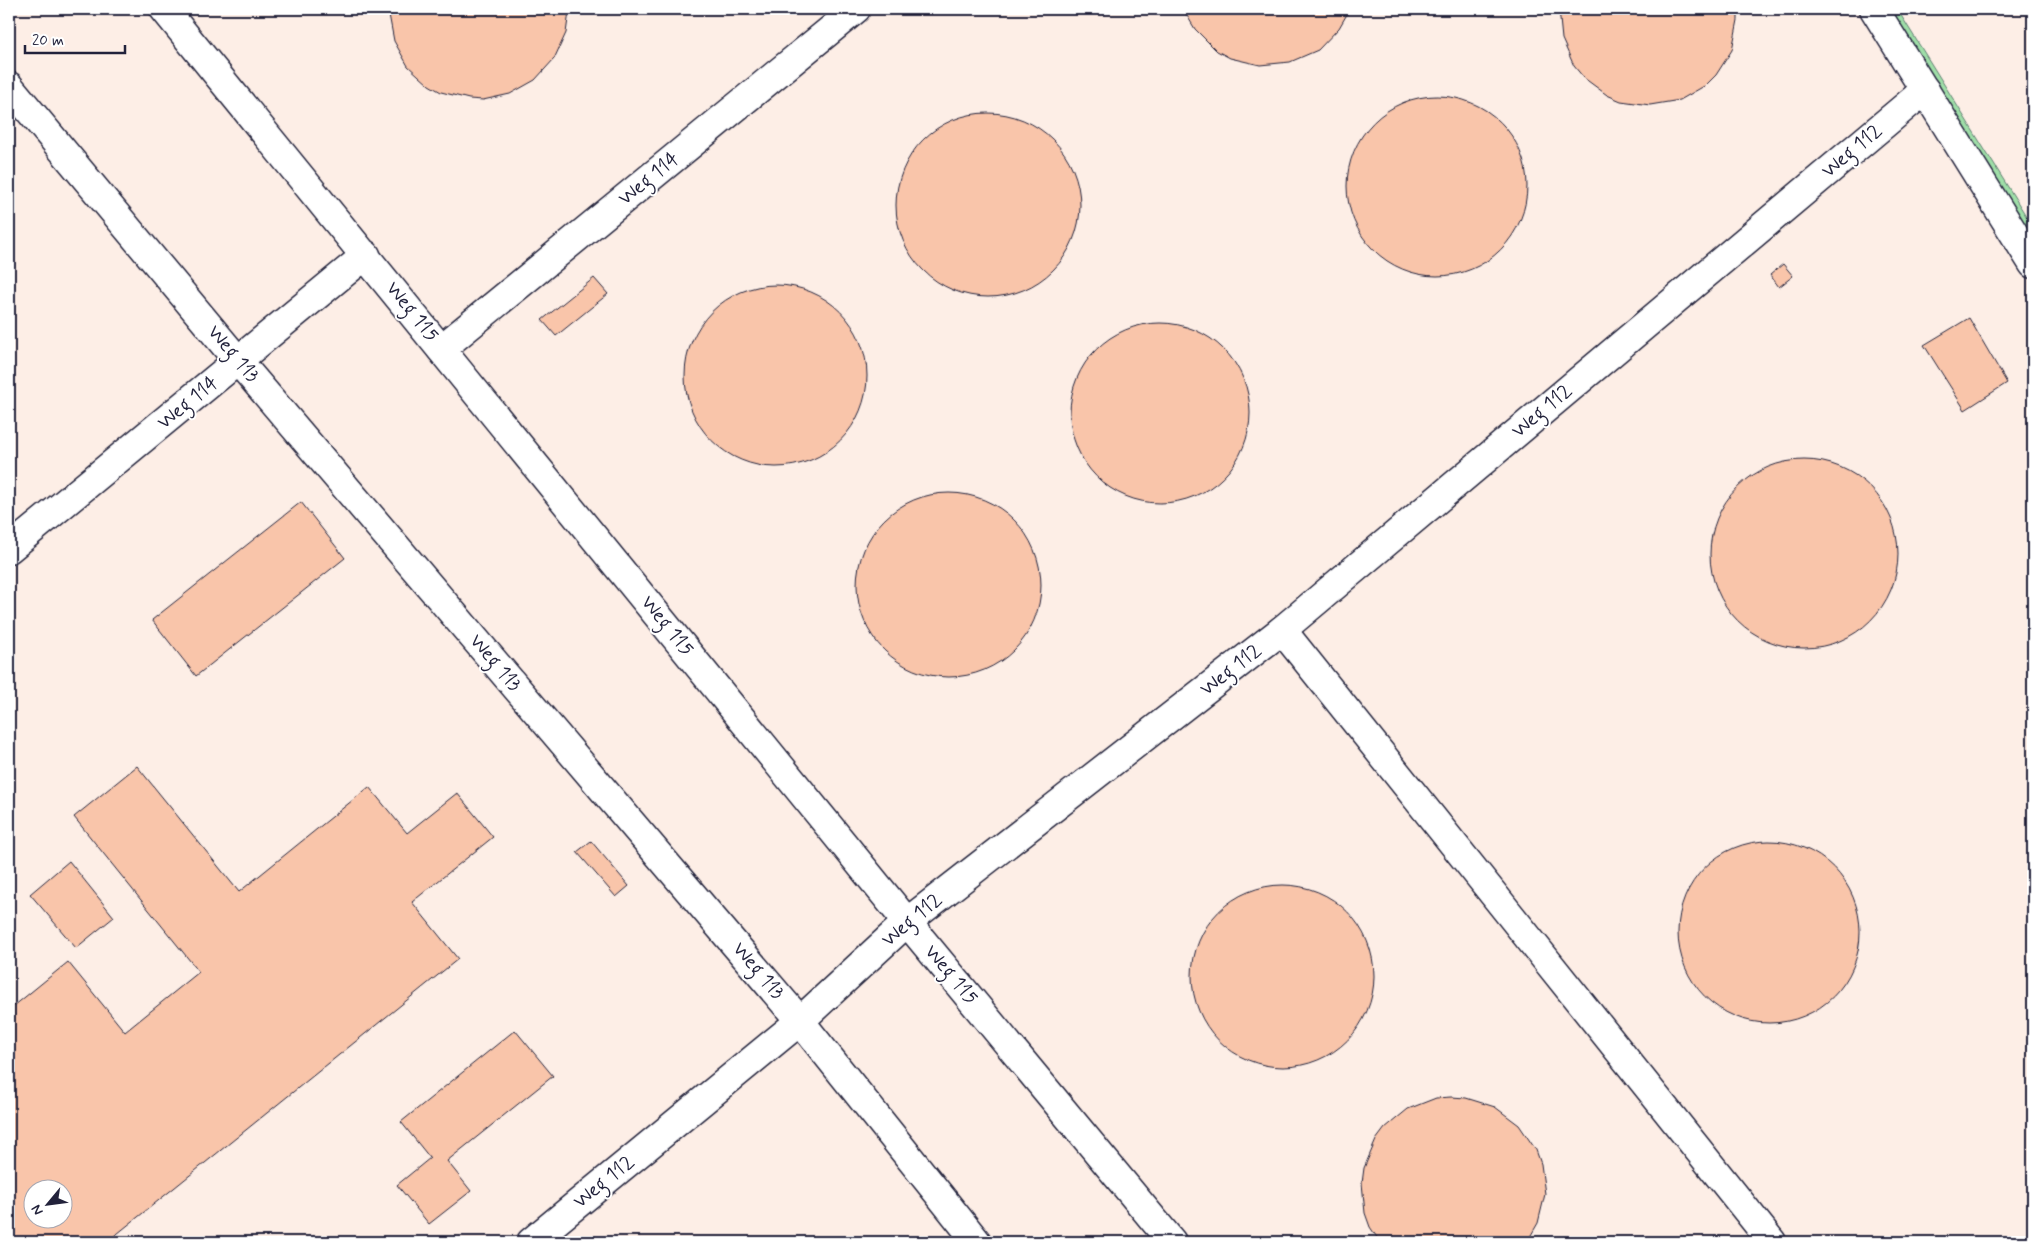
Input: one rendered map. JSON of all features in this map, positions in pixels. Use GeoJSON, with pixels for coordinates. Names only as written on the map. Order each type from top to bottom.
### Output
{"type":"FeatureCollection","features":[{"type":"Feature","properties":{"kind":"lane","name":"Weg 115"},"geometry":{"type":"LineString","coordinates":[[164,9],[907,922],[1172,1242]]}},
{"type":"Feature","properties":{"kind":"lane","name":"Weg 114"},"geometry":{"type":"LineString","coordinates":[[441,349],[856,9]]}},
{"type":"Feature","properties":{"kind":"lane"},"geometry":{"type":"LineString","coordinates":[[1874,9],[2033,264]]}},
{"type":"Feature","properties":{"kind":"lane","name":"Weg 113"},"geometry":{"type":"LineString","coordinates":[[9,86],[239,362],[800,1021],[977,1242]]}},
{"type":"Feature","properties":{"kind":"lane","name":"Weg 112"},"geometry":{"type":"LineString","coordinates":[[531,1242],[800,1021],[907,922],[1282,630],[1925,90]]}},
{"type":"Feature","properties":{"kind":"lane","name":"Weg 114"},"geometry":{"type":"LineString","coordinates":[[9,549],[239,362],[366,255]]}},
{"type":"Feature","properties":{"kind":"lane"},"geometry":{"type":"LineString","coordinates":[[1282,630],[1772,1242]]}},
{"type":"Feature","properties":{"kind":"shaded area"},"geometry":{"type":"Polygon","coordinates":[[[9,9],[2033,9],[2033,1242],[9,1242],[9,9]]]}},
{"type":"Feature","properties":{"kind":"green space"},"geometry":{"type":"Polygon","coordinates":[[[1891,9],[1897,9],[2033,227],[2033,238],[1891,9]]]}},
{"type":"Feature","properties":{"kind":"building"},"geometry":{"type":"Polygon","coordinates":[[[388,9],[569,9],[566,33],[554,59],[535,80],[510,94],[483,100],[469,99],[441,92],[429,85],[408,66],[394,41],[388,9]]]}},
{"type":"Feature","properties":{"kind":"building"},"geometry":{"type":"Polygon","coordinates":[[[1183,9],[1350,9],[1339,28],[1318,50],[1290,62],[1260,65],[1230,58],[1217,51],[1195,29],[1183,9]]]}},
{"type":"Feature","properties":{"kind":"building"},"geometry":{"type":"Polygon","coordinates":[[[1559,9],[1738,9],[1738,20],[1732,50],[1716,75],[1706,85],[1680,100],[1650,105],[1621,101],[1607,95],[1584,78],[1574,66],[1562,39],[1559,9]]]}},
{"type":"Feature","properties":{"kind":"building"},"geometry":{"type":"Polygon","coordinates":[[[1437,96],[1455,98],[1471,103],[1487,111],[1501,122],[1512,136],[1520,152],[1525,168],[1527,186],[1525,204],[1520,220],[1512,236],[1501,250],[1487,261],[1471,269],[1455,274],[1437,276],[1419,274],[1403,269],[1387,261],[1373,250],[1362,236],[1354,220],[1349,204],[1347,186],[1349,168],[1354,152],[1362,136],[1373,122],[1387,111],[1403,103],[1419,98],[1437,96]]]}},
{"type":"Feature","properties":{"kind":"building"},"geometry":{"type":"Polygon","coordinates":[[[988,113],[1006,115],[1023,120],[1053,140],[1073,170],[1078,187],[1080,205],[1078,223],[1073,240],[1053,270],[1023,290],[1006,295],[988,297],[970,295],[953,290],[923,270],[903,240],[898,223],[896,205],[898,187],[903,170],[923,140],[953,120],[970,115],[988,113]]]}},
{"type":"Feature","properties":{"kind":"building"},"geometry":{"type":"Polygon","coordinates":[[[1783,264],[1793,276],[1779,287],[1770,275],[1783,264]]]}},
{"type":"Feature","properties":{"kind":"building"},"geometry":{"type":"Polygon","coordinates":[[[594,278],[608,294],[556,336],[542,320],[594,278]]]}},
{"type":"Feature","properties":{"kind":"building"},"geometry":{"type":"Polygon","coordinates":[[[776,285],[794,287],[811,292],[840,312],[860,341],[865,358],[867,376],[865,394],[860,411],[840,440],[811,460],[794,465],[776,467],[758,465],[741,460],[712,440],[692,411],[687,394],[685,376],[687,358],[692,341],[712,312],[741,292],[758,287],[776,285]]]}},
{"type":"Feature","properties":{"kind":"building"},"geometry":{"type":"Polygon","coordinates":[[[1969,318],[2007,383],[1965,410],[1924,345],[1969,318]]]}},
{"type":"Feature","properties":{"kind":"building"},"geometry":{"type":"Polygon","coordinates":[[[1151,323],[1169,323],[1195,329],[1224,349],[1244,378],[1249,395],[1249,431],[1244,448],[1224,477],[1195,497],[1178,502],[1151,503],[1134,500],[1117,493],[1090,470],[1080,456],[1073,439],[1070,422],[1070,404],[1073,387],[1080,370],[1103,343],[1117,333],[1134,326],[1151,323]]]}},
{"type":"Feature","properties":{"kind":"building"},"geometry":{"type":"Polygon","coordinates":[[[1795,460],[1813,460],[1840,467],[1871,487],[1891,518],[1898,545],[1898,563],[1891,590],[1871,621],[1840,641],[1813,648],[1795,648],[1777,644],[1760,637],[1744,627],[1731,614],[1721,598],[1714,581],[1710,563],[1710,545],[1714,527],[1721,510],[1731,494],[1744,481],[1760,471],[1777,464],[1795,460]]]}},
{"type":"Feature","properties":{"kind":"building"},"geometry":{"type":"Polygon","coordinates":[[[949,493],[967,495],[984,500],[1014,520],[1034,550],[1039,567],[1041,585],[1039,603],[1034,620],[1014,650],[984,670],[967,675],[949,677],[931,675],[914,670],[884,650],[864,620],[859,603],[857,585],[859,567],[864,550],[884,520],[914,500],[931,495],[949,493]]]}},
{"type":"Feature","properties":{"kind":"building"},"geometry":{"type":"Polygon","coordinates":[[[301,502],[345,558],[196,676],[152,620],[301,502]]]}},
{"type":"Feature","properties":{"kind":"building"},"geometry":{"type":"Polygon","coordinates":[[[137,766],[239,892],[369,787],[407,833],[457,793],[493,837],[412,902],[458,959],[107,1242],[9,1242],[9,1010],[68,962],[125,1032],[199,972],[74,817],[137,766]]]}},
{"type":"Feature","properties":{"kind":"building"},"geometry":{"type":"Polygon","coordinates":[[[591,841],[629,886],[616,897],[577,852],[591,841]]]}},
{"type":"Feature","properties":{"kind":"building"},"geometry":{"type":"Polygon","coordinates":[[[1778,841],[1804,848],[1820,856],[1839,874],[1853,897],[1860,923],[1860,941],[1853,967],[1845,983],[1827,1002],[1820,1008],[1795,1019],[1778,1023],[1760,1023],[1734,1016],[1718,1008],[1693,983],[1685,967],[1680,950],[1678,923],[1685,897],[1693,881],[1718,856],[1734,848],[1751,843],[1778,841]]]}},
{"type":"Feature","properties":{"kind":"building"},"geometry":{"type":"Polygon","coordinates":[[[69,861],[114,917],[76,948],[30,894],[69,861]]]}},
{"type":"Feature","properties":{"kind":"building"},"geometry":{"type":"Polygon","coordinates":[[[1283,885],[1301,887],[1318,892],[1347,912],[1367,941],[1372,958],[1374,976],[1372,994],[1367,1011],[1347,1040],[1318,1060],[1301,1065],[1283,1067],[1265,1065],[1248,1060],[1219,1040],[1199,1011],[1194,994],[1192,976],[1194,958],[1199,941],[1219,912],[1248,892],[1265,887],[1283,885]]]}},
{"type":"Feature","properties":{"kind":"building"},"geometry":{"type":"Polygon","coordinates":[[[515,1030],[553,1076],[447,1161],[471,1191],[429,1224],[397,1185],[430,1158],[401,1122],[515,1030]]]}},
{"type":"Feature","properties":{"kind":"building"},"geometry":{"type":"Polygon","coordinates":[[[1436,1098],[1466,1098],[1495,1107],[1519,1125],[1536,1150],[1541,1164],[1545,1194],[1538,1223],[1527,1242],[1380,1242],[1370,1227],[1365,1213],[1362,1183],[1364,1168],[1376,1140],[1385,1128],[1408,1109],[1436,1098]]]}}]}
